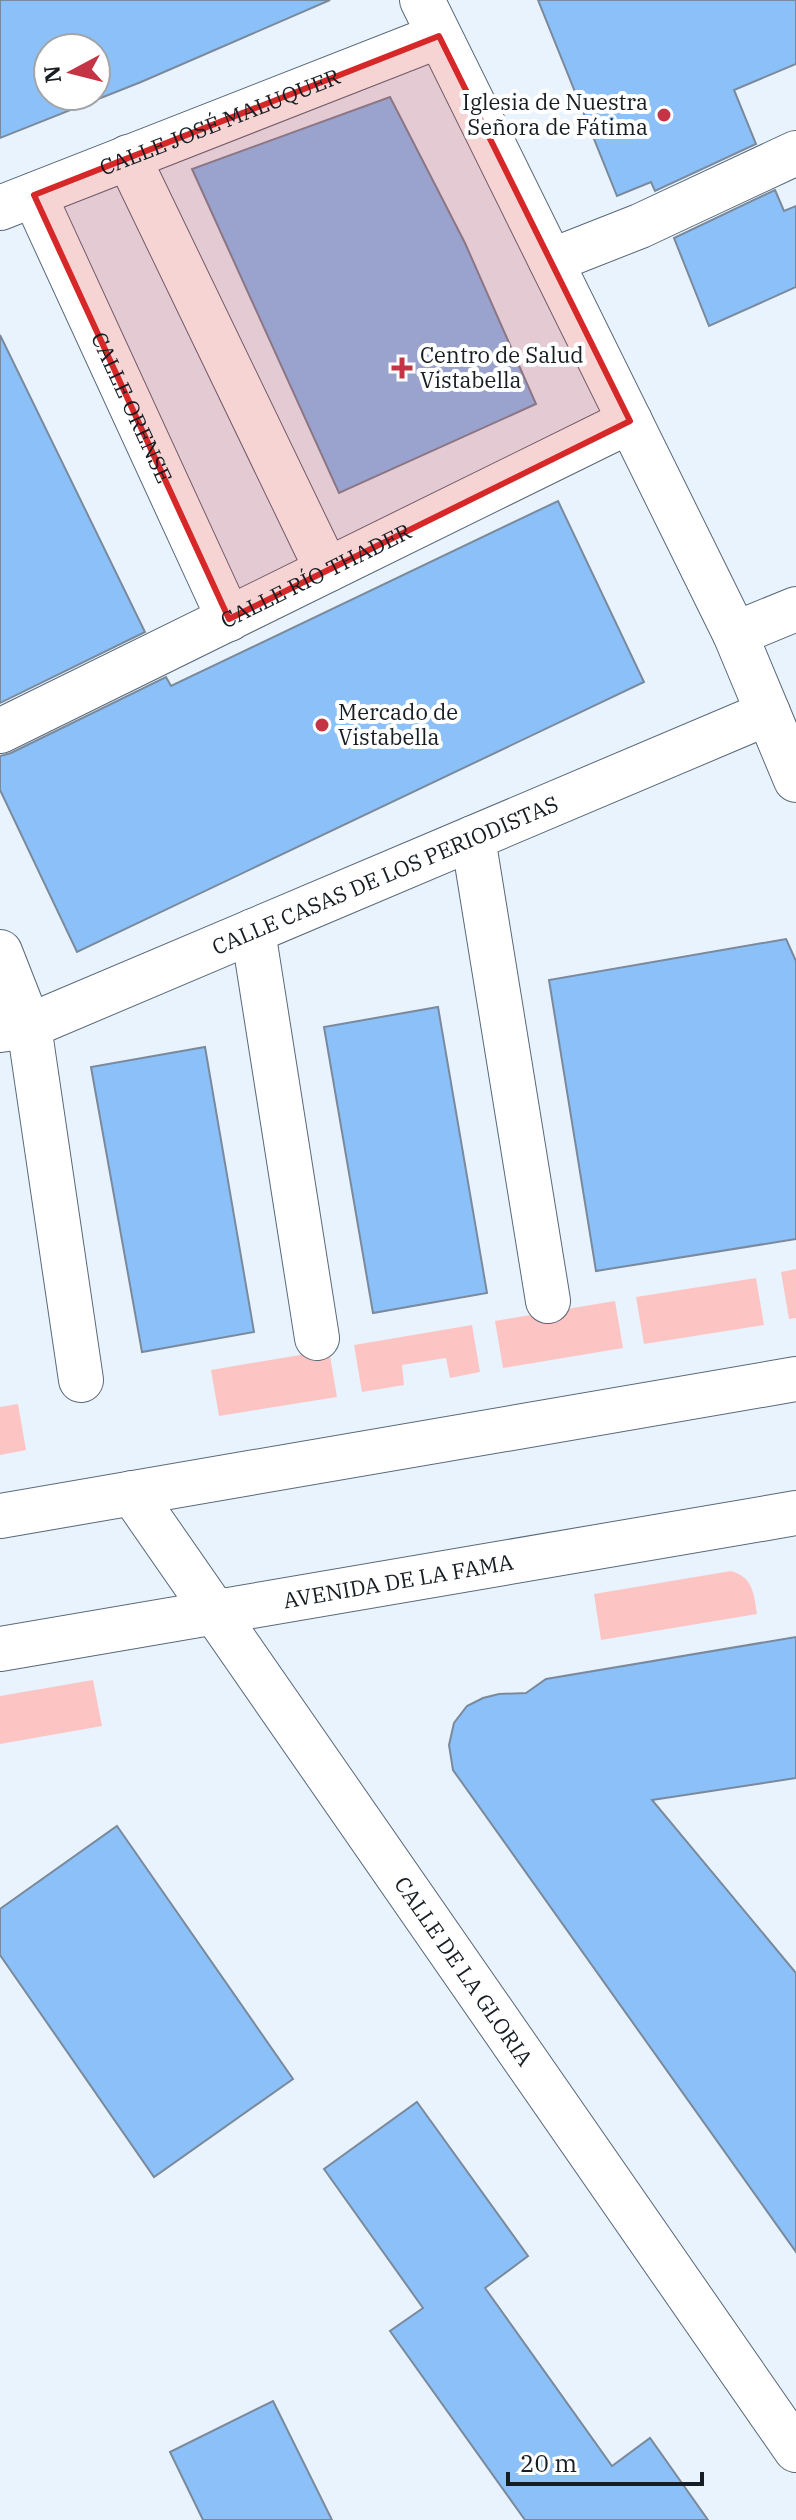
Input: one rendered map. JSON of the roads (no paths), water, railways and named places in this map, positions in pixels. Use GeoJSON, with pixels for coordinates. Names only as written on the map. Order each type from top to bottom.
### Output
{"type":"FeatureCollection","features":[{"type":"Feature","properties":{"kind":"street","name":"CALLE JOSÉ MALUQUER"},"geometry":{"type":"LineString","coordinates":[[17,201],[128,157],[431,18]]}},
{"type":"Feature","properties":{"kind":"street"},"geometry":{"type":"LineString","coordinates":[[431,18],[735,634],[796,780]]}},
{"type":"Feature","properties":{"kind":"street"},"geometry":{"type":"LineString","coordinates":[[551,261],[640,226],[796,153]]}},
{"type":"Feature","properties":{"kind":"street"},"geometry":{"type":"LineString","coordinates":[[128,157],[327,570]]}},
{"type":"Feature","properties":{"kind":"street","name":"CALLE ORENSE"},"geometry":{"type":"LineString","coordinates":[[17,201],[229,619]]}},
{"type":"Feature","properties":{"kind":"street","name":"CALLE RÍO THADER"},"geometry":{"type":"LineString","coordinates":[[0,731],[630,421]]}},
{"type":"Feature","properties":{"kind":"street"},"geometry":{"type":"LineString","coordinates":[[735,634],[796,609]]}},
{"type":"Feature","properties":{"kind":"street","name":"CALLE CASAS DE LOS PERIODISTAS"},"geometry":{"type":"LineString","coordinates":[[15,1028],[768,713]]}},
{"type":"Feature","properties":{"kind":"street"},"geometry":{"type":"LineString","coordinates":[[473,838],[548,1301]]}},
{"type":"Feature","properties":{"kind":"street"},"geometry":{"type":"LineString","coordinates":[[253,931],[317,1338]]}},
{"type":"Feature","properties":{"kind":"street"},"geometry":{"type":"LineString","coordinates":[[0,952],[57,1221],[81,1380]]}},
{"type":"Feature","properties":{"kind":"street"},"geometry":{"type":"LineString","coordinates":[[0,1516],[796,1379]]}},
{"type":"Feature","properties":{"kind":"street","name":"CALLE DE LA GLORIA"},"geometry":{"type":"LineString","coordinates":[[132,1493],[796,2450]]}},
{"type":"Feature","properties":{"kind":"street","name":"AVENIDA DE LA FAMA"},"geometry":{"type":"LineString","coordinates":[[0,1649],[796,1513]]}},
{"type":"Feature","properties":{"kind":"place","name":"Iglesia de Nuestra Señora de Fátima"},"geometry":{"type":"Point","coordinates":[664,115]}},
{"type":"Feature","properties":{"kind":"place","name":"Centro de Salud Vistabella"},"geometry":{"type":"Point","coordinates":[402,368]}},
{"type":"Feature","properties":{"kind":"place","name":"Mercado de Vistabella"},"geometry":{"type":"Point","coordinates":[322,725]}}]}
